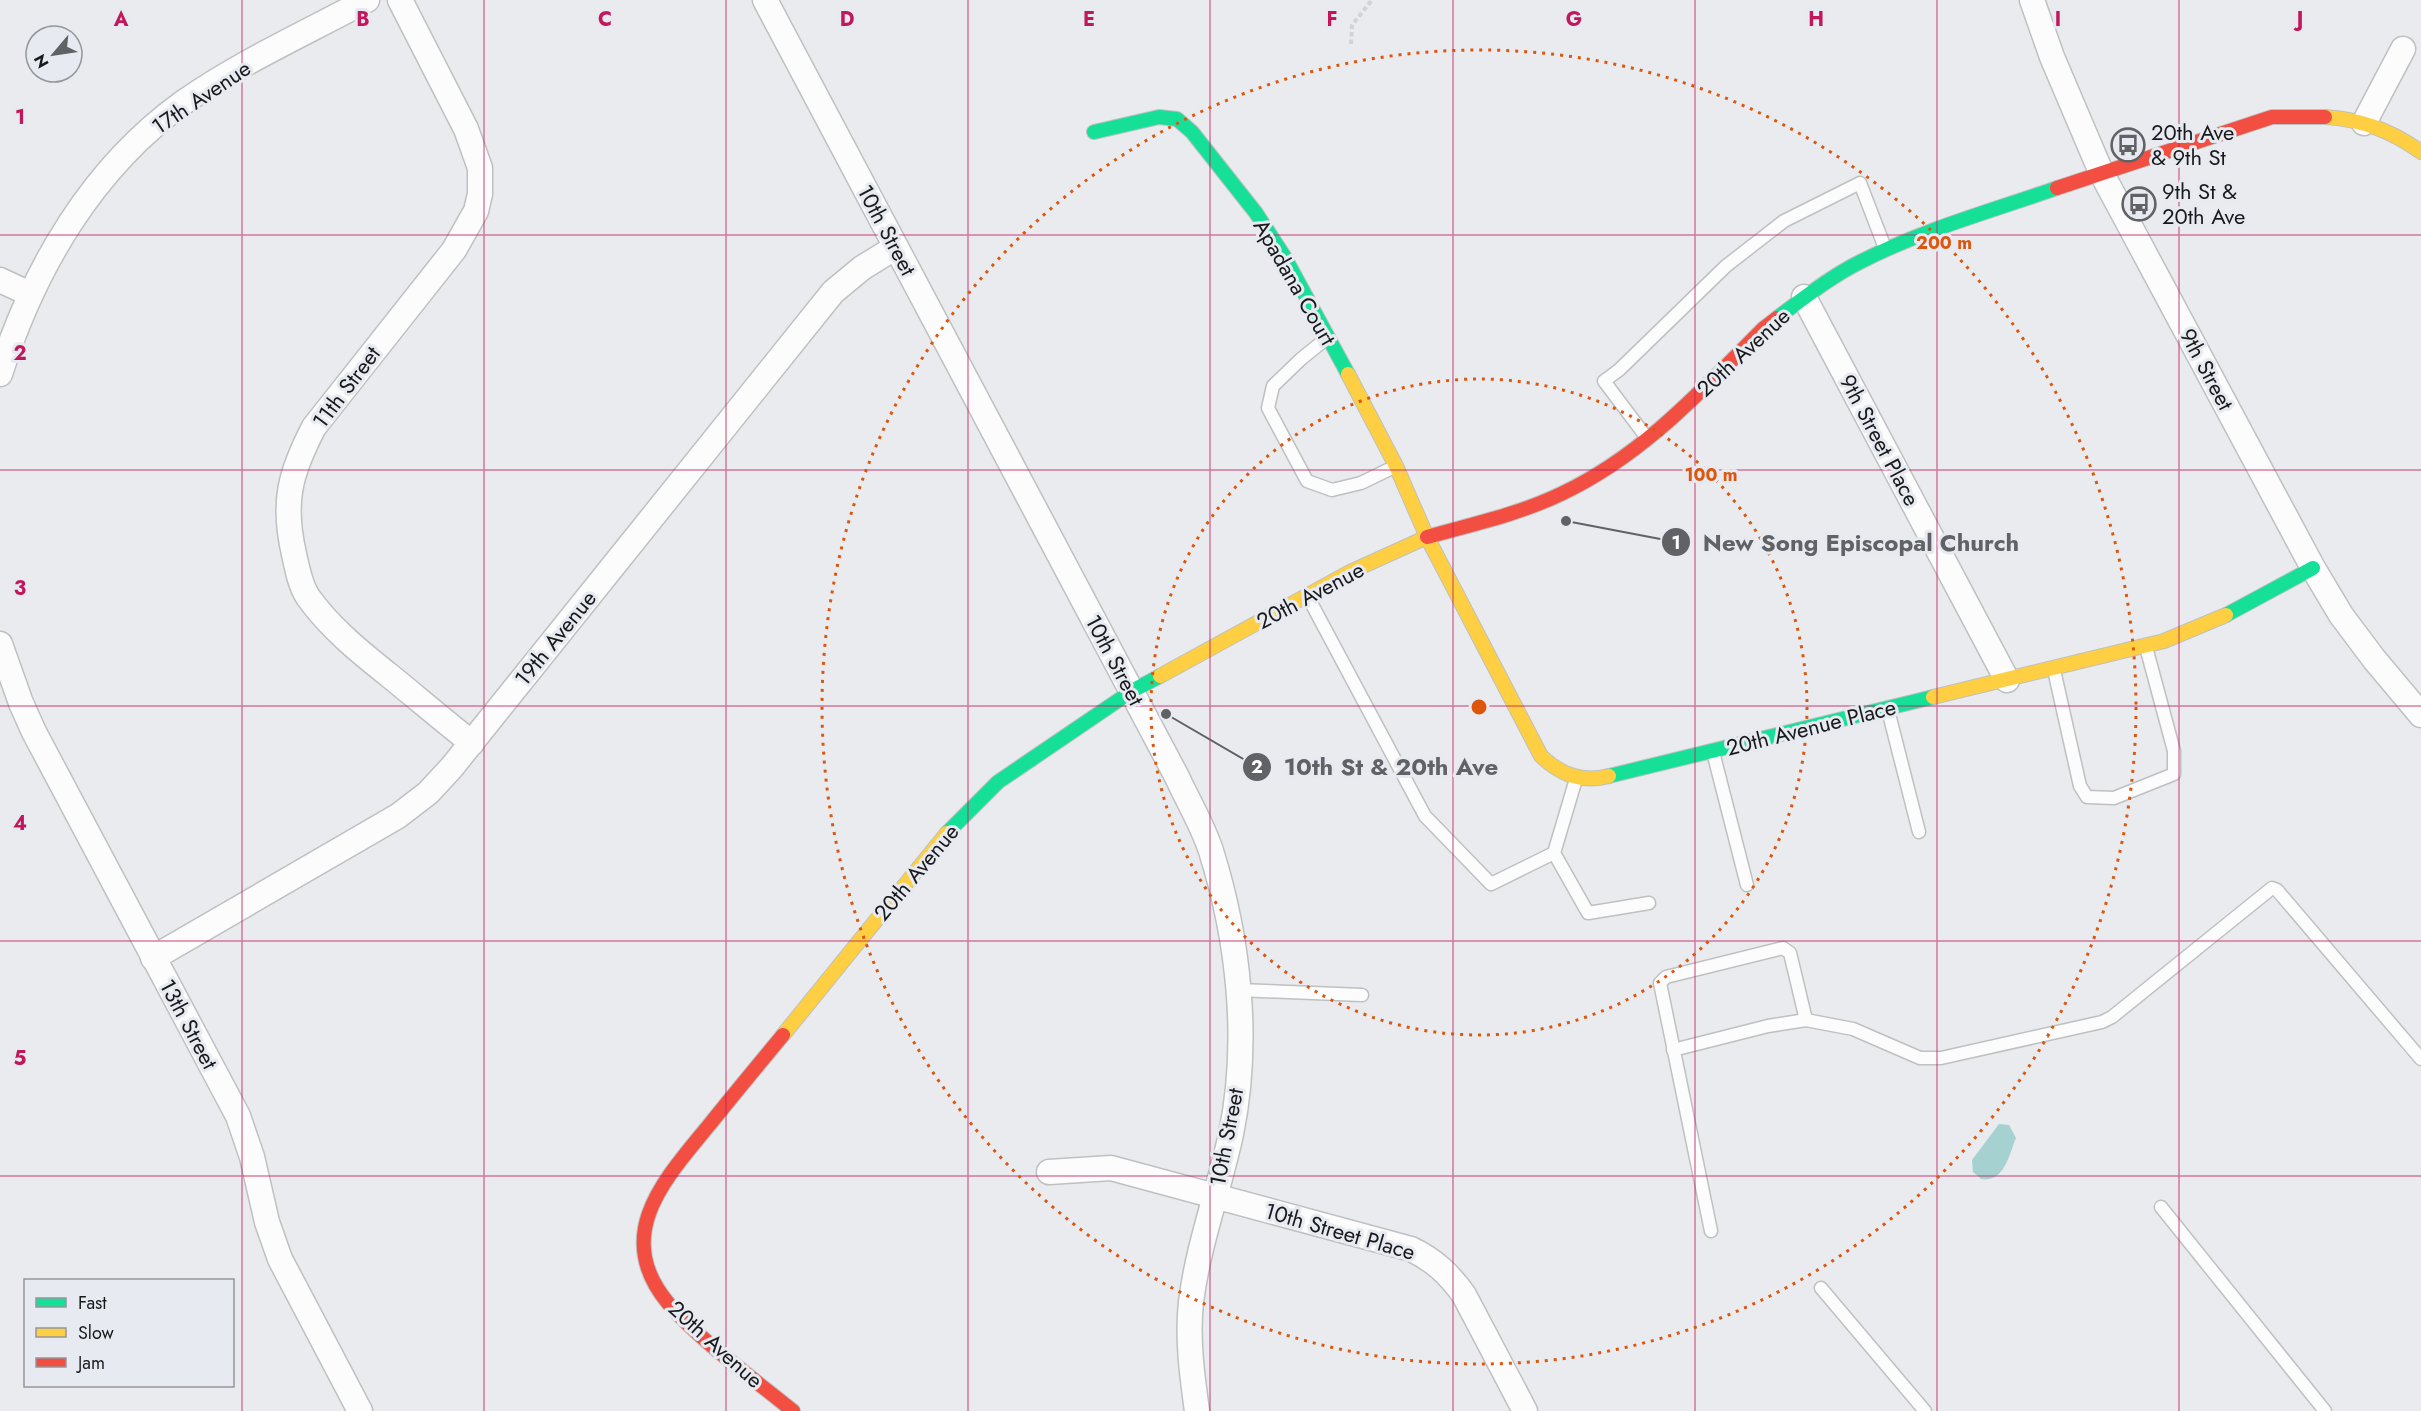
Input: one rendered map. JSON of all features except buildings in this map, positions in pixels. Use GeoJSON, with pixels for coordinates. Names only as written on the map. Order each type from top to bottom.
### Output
{"type":"FeatureCollection","features":[{"type":"Feature","properties":{"kind":"street","name":"17th Avenue"},"geometry":{"type":"LineString","coordinates":[[30,294],[76,213],[104,177],[141,138],[183,103],[227,74],[367,0]]}},
{"type":"Feature","properties":{"kind":"street","name":"11th Street"},"geometry":{"type":"LineString","coordinates":[[400,0],[466,129],[480,168],[480,194],[476,211],[454,250],[314,427],[298,459],[287,498],[290,539],[297,569],[308,596],[328,620],[354,647],[472,743]]}},
{"type":"Feature","properties":{"kind":"street","name":"10th Street"},"geometry":{"type":"LineString","coordinates":[[765,0],[1177,777],[1210,850],[1228,922],[1238,990],[1241,1055],[1231,1133],[1214,1196],[1191,1302],[1190,1333],[1197,1411]]}},
{"type":"Feature","properties":{"kind":"street","name":"9th Street"},"geometry":{"type":"LineString","coordinates":[[2032,0],[2052,57],[2101,172],[2313,568],[2341,615],[2421,715]]}},
{"type":"Feature","properties":{"kind":"street"},"geometry":{"type":"LineString","coordinates":[[2364,123],[2403,50]]}},
{"type":"Feature","properties":{"kind":"street","name":"20th Avenue"},"geometry":{"type":"LineString","coordinates":[[793,1411],[678,1316],[656,1287],[644,1249],[645,1229],[651,1204],[666,1178],[953,826],[998,782],[1132,692],[1376,559],[1427,537],[1520,512],[1563,493],[1605,470],[1679,413],[1764,328],[1804,297],[1829,279],[1904,242],[2101,172],[2272,117],[2332,116],[2364,123],[2389,133],[2421,152]]}},
{"type":"Feature","properties":{"kind":"street","name":"Apadana Court"},"geometry":{"type":"LineString","coordinates":[[1094,132],[1159,117],[1177,119],[1192,132],[1256,213],[1284,256],[1396,466],[1427,537]]}},
{"type":"Feature","properties":{"kind":"street","name":"19th Avenue"},"geometry":{"type":"LineString","coordinates":[[153,958],[398,816],[428,793],[472,743],[826,300],[862,268],[896,247]]}},
{"type":"Feature","properties":{"kind":"street"},"geometry":{"type":"LineString","coordinates":[[0,280],[30,294],[0,374]]}},
{"type":"Feature","properties":{"kind":"street","name":"9th Street Place"},"geometry":{"type":"LineString","coordinates":[[1804,297],[2007,680]]}},
{"type":"Feature","properties":{"kind":"street"},"geometry":{"type":"LineString","coordinates":[[1427,537],[1541,756],[1554,769],[1576,779]]}},
{"type":"Feature","properties":{"kind":"street","name":"20th Avenue Place"},"geometry":{"type":"LineString","coordinates":[[1576,779],[1594,780],[2164,641],[2213,622],[2313,568]]}},
{"type":"Feature","properties":{"kind":"street","name":"13th Street"},"geometry":{"type":"LineString","coordinates":[[0,644],[34,732],[238,1116],[252,1157],[267,1222],[280,1259],[360,1411]]}},
{"type":"Feature","properties":{"kind":"street","name":"10th Street Place"},"geometry":{"type":"LineString","coordinates":[[1049,1172],[1111,1168],[1411,1248],[1432,1260],[1452,1278],[1464,1295],[1525,1411]]}},
{"type":"Feature","properties":{"kind":"lane"},"geometry":{"type":"LineString","coordinates":[[1648,439],[1604,381],[1619,370],[1726,266],[1784,221],[1860,183],[1886,250]]}},
{"type":"Feature","properties":{"kind":"lane"},"geometry":{"type":"LineString","coordinates":[[1328,337],[1301,358],[1273,386],[1268,408],[1307,481],[1332,490],[1361,483],[1396,466]]}},
{"type":"Feature","properties":{"kind":"lane"},"geometry":{"type":"LineString","coordinates":[[1308,596],[1425,816],[1491,884],[1554,853]]}},
{"type":"Feature","properties":{"kind":"lane"},"geometry":{"type":"LineString","coordinates":[[2054,668],[2080,786],[2087,797],[2114,798],[2174,774],[2174,751],[2145,645]]}},
{"type":"Feature","properties":{"kind":"lane"},"geometry":{"type":"LineString","coordinates":[[1888,709],[1919,832]]}},
{"type":"Feature","properties":{"kind":"lane"},"geometry":{"type":"LineString","coordinates":[[1713,751],[1747,885]]}},
{"type":"Feature","properties":{"kind":"lane"},"geometry":{"type":"LineString","coordinates":[[1576,779],[1554,853],[1588,913],[1649,903]]}},
{"type":"Feature","properties":{"kind":"lane"},"geometry":{"type":"LineString","coordinates":[[1673,1050],[1768,1026],[1806,1020],[1844,1026],[1911,1055],[1930,1059],[2088,1026],[2112,1017],[2272,888],[2277,890],[2421,1059]]}},
{"type":"Feature","properties":{"kind":"lane"},"geometry":{"type":"LineString","coordinates":[[1711,1231],[1659,983],[1661,980],[1783,948],[1790,953],[1806,1020]]}},
{"type":"Feature","properties":{"kind":"lane"},"geometry":{"type":"LineString","coordinates":[[1238,990],[1362,995]]}},
{"type":"Feature","properties":{"kind":"lane"},"geometry":{"type":"LineString","coordinates":[[2161,1207],[2325,1411]]}},
{"type":"Feature","properties":{"kind":"lane"},"geometry":{"type":"LineString","coordinates":[[1821,1288],[1925,1411]]}},
{"type":"Feature","properties":{"kind":"path"},"geometry":{"type":"LineString","coordinates":[[1351,44],[1352,25],[1372,0]]}},
{"type":"Feature","properties":{"kind":"water"},"geometry":{"type":"Polygon","coordinates":[[[1999,1124],[2009,1125],[2016,1138],[2000,1172],[1995,1177],[1981,1179],[1973,1172],[1972,1160],[1999,1124]]]}},
{"type":"Feature","properties":{"kind":"traffic: fast"},"geometry":{"type":"LineString","coordinates":[[1094,132],[1159,117],[1177,119],[1192,132],[1256,213],[1284,256],[1348,374]]}},
{"type":"Feature","properties":{"kind":"traffic: fast"},"geometry":{"type":"LineString","coordinates":[[1777,318],[1817,288],[1860,262],[1908,240],[2057,188]]}},
{"type":"Feature","properties":{"kind":"traffic: fast"},"geometry":{"type":"LineString","coordinates":[[2226,615],[2313,568]]}},
{"type":"Feature","properties":{"kind":"traffic: fast"},"geometry":{"type":"LineString","coordinates":[[947,833],[998,782],[1132,691],[1160,676]]}},
{"type":"Feature","properties":{"kind":"traffic: fast"},"geometry":{"type":"LineString","coordinates":[[1609,776],[1933,697]]}},
{"type":"Feature","properties":{"kind":"traffic: slow"},"geometry":{"type":"LineString","coordinates":[[2325,117],[2351,120],[2376,127],[2421,152]]}},
{"type":"Feature","properties":{"kind":"traffic: slow"},"geometry":{"type":"LineString","coordinates":[[1348,374],[1396,466],[1427,537],[1541,756],[1556,768],[1572,776],[1581,778],[1609,776]]}},
{"type":"Feature","properties":{"kind":"traffic: slow"},"geometry":{"type":"LineString","coordinates":[[1160,676],[1350,572],[1427,537]]}},
{"type":"Feature","properties":{"kind":"traffic: slow"},"geometry":{"type":"LineString","coordinates":[[1933,697],[2164,641],[2226,615]]}},
{"type":"Feature","properties":{"kind":"traffic: slow"},"geometry":{"type":"LineString","coordinates":[[783,1035],[947,833]]}},
{"type":"Feature","properties":{"kind":"traffic: jam"},"geometry":{"type":"LineString","coordinates":[[2057,188],[2272,117],[2325,117]]}},
{"type":"Feature","properties":{"kind":"traffic: jam"},"geometry":{"type":"LineString","coordinates":[[1427,537],[1530,507],[1592,478],[1670,420],[1777,318]]}},
{"type":"Feature","properties":{"kind":"traffic: jam"},"geometry":{"type":"LineString","coordinates":[[783,1035],[693,1144],[662,1186],[651,1208],[645,1230],[644,1254],[652,1278],[668,1303],[681,1317],[711,1345],[793,1411]]}},
{"type":"Feature","properties":{"kind":"place","name":"20th Ave & 9th St"},"geometry":{"type":"Point","coordinates":[2128,145]}},
{"type":"Feature","properties":{"kind":"place","name":"9th St & 20th Ave"},"geometry":{"type":"Point","coordinates":[2139,204]}},
{"type":"Feature","properties":{"kind":"place","name":"New Song Episcopal Church"},"geometry":{"type":"Point","coordinates":[1566,521]}},
{"type":"Feature","properties":{"kind":"place","name":"10th St & 20th Ave"},"geometry":{"type":"Point","coordinates":[1166,714]}}]}
